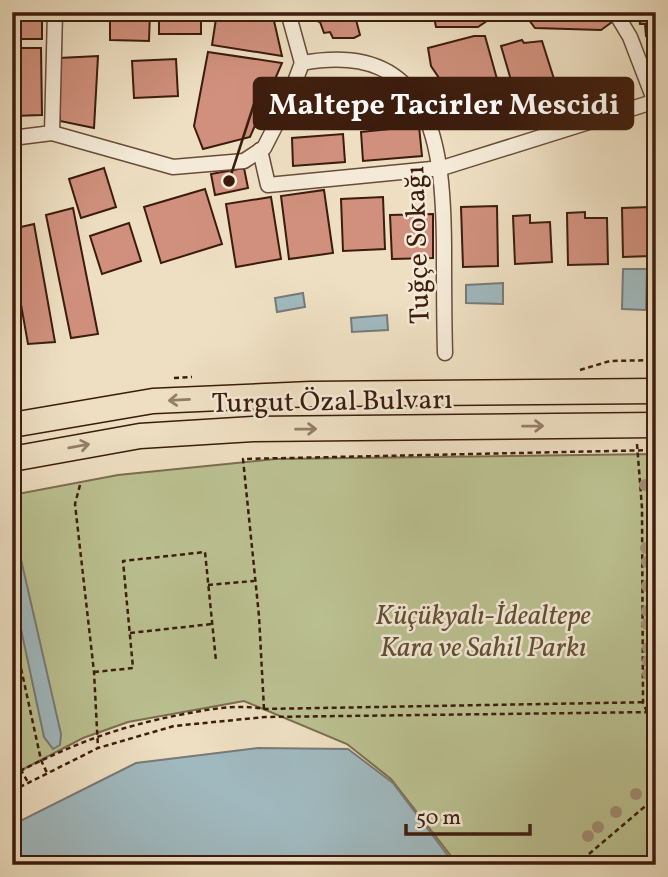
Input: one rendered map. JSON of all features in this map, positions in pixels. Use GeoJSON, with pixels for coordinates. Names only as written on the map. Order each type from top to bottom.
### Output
{"type":"FeatureCollection","features":[{"type":"Feature","properties":{"kind":"highway","name":"Turgut Özal Bulvarı"},"geometry":{"type":"LineString","coordinates":[[12,425],[153,401],[311,394],[656,391]]}},
{"type":"Feature","properties":{"kind":"highway","name":"Turgut Özal Bulvarı"},"geometry":{"type":"LineString","coordinates":[[12,460],[140,436],[203,432],[647,425]]}},
{"type":"Feature","properties":{"kind":"street"},"geometry":{"type":"LineString","coordinates":[[52,133],[55,12]]}},
{"type":"Feature","properties":{"kind":"street"},"geometry":{"type":"LineString","coordinates":[[12,138],[52,133],[173,167],[244,161],[260,150],[287,103],[302,64],[288,12]]}},
{"type":"Feature","properties":{"kind":"street"},"geometry":{"type":"LineString","coordinates":[[260,150],[268,185],[442,168],[655,102],[631,37],[615,12]]}},
{"type":"Feature","properties":{"kind":"street","name":"Tuğçe Sokağı"},"geometry":{"type":"LineString","coordinates":[[302,64],[325,59],[360,60],[391,74],[413,93],[424,113],[442,168],[445,353]]}},
{"type":"Feature","properties":{"kind":"lane"},"geometry":{"type":"LineString","coordinates":[[12,327],[16,345]]}},
{"type":"Feature","properties":{"kind":"path"},"geometry":{"type":"LineString","coordinates":[[571,372],[610,361],[656,360]]}},
{"type":"Feature","properties":{"kind":"path"},"geometry":{"type":"LineString","coordinates":[[647,425],[637,450],[642,508],[643,703],[645,713],[656,731]]}},
{"type":"Feature","properties":{"kind":"path"},"geometry":{"type":"LineString","coordinates":[[264,709],[243,459],[656,450]]}},
{"type":"Feature","properties":{"kind":"path"},"geometry":{"type":"LineString","coordinates":[[80,485],[75,503],[94,672],[98,748]]}},
{"type":"Feature","properties":{"kind":"path"},"geometry":{"type":"LineString","coordinates":[[94,672],[133,667],[123,561],[205,552],[216,661]]}},
{"type":"Feature","properties":{"kind":"path"},"geometry":{"type":"LineString","coordinates":[[208,585],[255,581]]}},
{"type":"Feature","properties":{"kind":"path"},"geometry":{"type":"LineString","coordinates":[[130,633],[212,624]]}},
{"type":"Feature","properties":{"kind":"path"},"geometry":{"type":"LineString","coordinates":[[12,627],[41,760],[47,773]]}},
{"type":"Feature","properties":{"kind":"path"},"geometry":{"type":"LineString","coordinates":[[12,775],[97,735],[223,707],[264,709],[656,702]]}},
{"type":"Feature","properties":{"kind":"path"},"geometry":{"type":"LineString","coordinates":[[12,791],[98,748],[174,726],[265,717],[656,712]]}},
{"type":"Feature","properties":{"kind":"path"},"geometry":{"type":"LineString","coordinates":[[12,767],[21,770],[29,783]]}},
{"type":"Feature","properties":{"kind":"path"},"geometry":{"type":"LineString","coordinates":[[576,865],[656,797]]}},
{"type":"Feature","properties":{"kind":"green space","name":"Küçükyalı-İdealtepe Kara ve Sahil Parkı"},"geometry":{"type":"Polygon","coordinates":[[[656,454],[656,865],[458,865],[391,779],[347,744],[244,701],[128,722],[83,738],[12,775],[12,495],[118,475],[275,459],[656,454]]]}},
{"type":"Feature","properties":{"kind":"water"},"geometry":{"type":"Polygon","coordinates":[[[623,269],[647,269],[646,310],[622,309],[623,269]]]}},
{"type":"Feature","properties":{"kind":"water"},"geometry":{"type":"Polygon","coordinates":[[[503,283],[503,304],[466,303],[466,285],[503,283]]]}},
{"type":"Feature","properties":{"kind":"water"},"geometry":{"type":"Polygon","coordinates":[[[303,293],[305,307],[277,312],[275,298],[303,293]]]}},
{"type":"Feature","properties":{"kind":"water"},"geometry":{"type":"Polygon","coordinates":[[[387,315],[388,330],[352,332],[351,318],[387,315]]]}},
{"type":"Feature","properties":{"kind":"water"},"geometry":{"type":"Polygon","coordinates":[[[12,520],[61,734],[60,745],[53,749],[44,737],[12,587],[12,520]]]}},
{"type":"Feature","properties":{"kind":"water"},"geometry":{"type":"Polygon","coordinates":[[[258,748],[348,749],[393,783],[455,865],[12,865],[12,825],[136,763],[258,748]]]}},
{"type":"Feature","properties":{"kind":"building"},"geometry":{"type":"Polygon","coordinates":[[[12,12],[42,12],[42,39],[12,39],[12,12]]]}},
{"type":"Feature","properties":{"kind":"building"},"geometry":{"type":"Polygon","coordinates":[[[110,12],[150,12],[149,41],[110,40],[110,12]]]}},
{"type":"Feature","properties":{"kind":"building"},"geometry":{"type":"Polygon","coordinates":[[[159,12],[201,12],[201,34],[159,34],[159,12]]]}},
{"type":"Feature","properties":{"kind":"building"},"geometry":{"type":"Polygon","coordinates":[[[217,12],[272,12],[282,56],[212,45],[217,12]]]}},
{"type":"Feature","properties":{"kind":"building"},"geometry":{"type":"Polygon","coordinates":[[[313,12],[354,12],[360,35],[354,38],[333,38],[330,32],[324,33],[320,22],[314,20],[313,12]]]}},
{"type":"Feature","properties":{"kind":"building"},"geometry":{"type":"Polygon","coordinates":[[[433,12],[500,12],[478,27],[436,27],[433,12]]]}},
{"type":"Feature","properties":{"kind":"building"},"geometry":{"type":"Polygon","coordinates":[[[523,12],[605,12],[612,22],[601,30],[535,28],[523,12]]]}},
{"type":"Feature","properties":{"kind":"building"},"geometry":{"type":"Polygon","coordinates":[[[633,12],[656,12],[656,53],[655,44],[650,44],[649,35],[646,36],[645,24],[640,24],[639,13],[633,12]]]}},
{"type":"Feature","properties":{"kind":"building"},"geometry":{"type":"Polygon","coordinates":[[[474,36],[485,36],[507,115],[485,123],[464,115],[431,66],[428,48],[474,36]]]}},
{"type":"Feature","properties":{"kind":"building"},"geometry":{"type":"Polygon","coordinates":[[[522,40],[524,43],[542,41],[561,101],[520,111],[501,46],[522,40]]]}},
{"type":"Feature","properties":{"kind":"building"},"geometry":{"type":"Polygon","coordinates":[[[12,48],[41,48],[42,115],[13,116],[12,48]]]}},
{"type":"Feature","properties":{"kind":"building"},"geometry":{"type":"Polygon","coordinates":[[[208,52],[282,63],[250,137],[203,149],[194,126],[208,52]]]}},
{"type":"Feature","properties":{"kind":"building"},"geometry":{"type":"Polygon","coordinates":[[[98,56],[94,128],[60,121],[59,58],[98,56]]]}},
{"type":"Feature","properties":{"kind":"building"},"geometry":{"type":"Polygon","coordinates":[[[176,59],[178,96],[134,98],[132,61],[176,59]]]}},
{"type":"Feature","properties":{"kind":"building"},"geometry":{"type":"Polygon","coordinates":[[[419,126],[422,156],[363,161],[361,132],[419,126]]]}},
{"type":"Feature","properties":{"kind":"building"},"geometry":{"type":"Polygon","coordinates":[[[343,134],[345,162],[293,166],[292,138],[343,134]]]}},
{"type":"Feature","properties":{"kind":"building"},"geometry":{"type":"Polygon","coordinates":[[[104,168],[116,207],[81,218],[69,179],[104,168]]]}},
{"type":"Feature","properties":{"kind":"building"},"geometry":{"type":"Polygon","coordinates":[[[244,168],[248,188],[215,195],[211,174],[244,168]]]}},
{"type":"Feature","properties":{"kind":"building"},"geometry":{"type":"Polygon","coordinates":[[[205,189],[222,244],[161,263],[144,207],[205,189]]]}},
{"type":"Feature","properties":{"kind":"building"},"geometry":{"type":"Polygon","coordinates":[[[324,190],[333,253],[289,259],[281,196],[324,190]]]}},
{"type":"Feature","properties":{"kind":"building"},"geometry":{"type":"Polygon","coordinates":[[[271,197],[281,259],[236,267],[226,204],[271,197]]]}},
{"type":"Feature","properties":{"kind":"building"},"geometry":{"type":"Polygon","coordinates":[[[383,197],[385,249],[343,251],[341,199],[383,197]]]}},
{"type":"Feature","properties":{"kind":"building"},"geometry":{"type":"Polygon","coordinates":[[[497,206],[498,266],[463,267],[461,207],[497,206]]]}},
{"type":"Feature","properties":{"kind":"building"},"geometry":{"type":"Polygon","coordinates":[[[650,207],[651,256],[623,257],[622,208],[650,207]]]}},
{"type":"Feature","properties":{"kind":"building"},"geometry":{"type":"Polygon","coordinates":[[[73,208],[98,334],[71,338],[46,215],[73,208]]]}},
{"type":"Feature","properties":{"kind":"building"},"geometry":{"type":"Polygon","coordinates":[[[585,212],[585,218],[607,218],[608,264],[568,265],[567,213],[585,212]]]}},
{"type":"Feature","properties":{"kind":"building"},"geometry":{"type":"Polygon","coordinates":[[[433,214],[433,258],[392,259],[390,215],[433,214]]]}},
{"type":"Feature","properties":{"kind":"building"},"geometry":{"type":"Polygon","coordinates":[[[530,215],[530,223],[550,222],[552,262],[515,264],[513,216],[530,215]]]}},
{"type":"Feature","properties":{"kind":"building"},"geometry":{"type":"Polygon","coordinates":[[[129,223],[141,261],[102,274],[90,236],[129,223]]]}},
{"type":"Feature","properties":{"kind":"building"},"geometry":{"type":"Polygon","coordinates":[[[34,224],[55,342],[28,344],[12,254],[12,229],[34,224]]]}},
{"type":"Feature","properties":{"kind":"place","name":"Maltepe Tacirler Mescidi"},"geometry":{"type":"Point","coordinates":[229,181]}}]}
